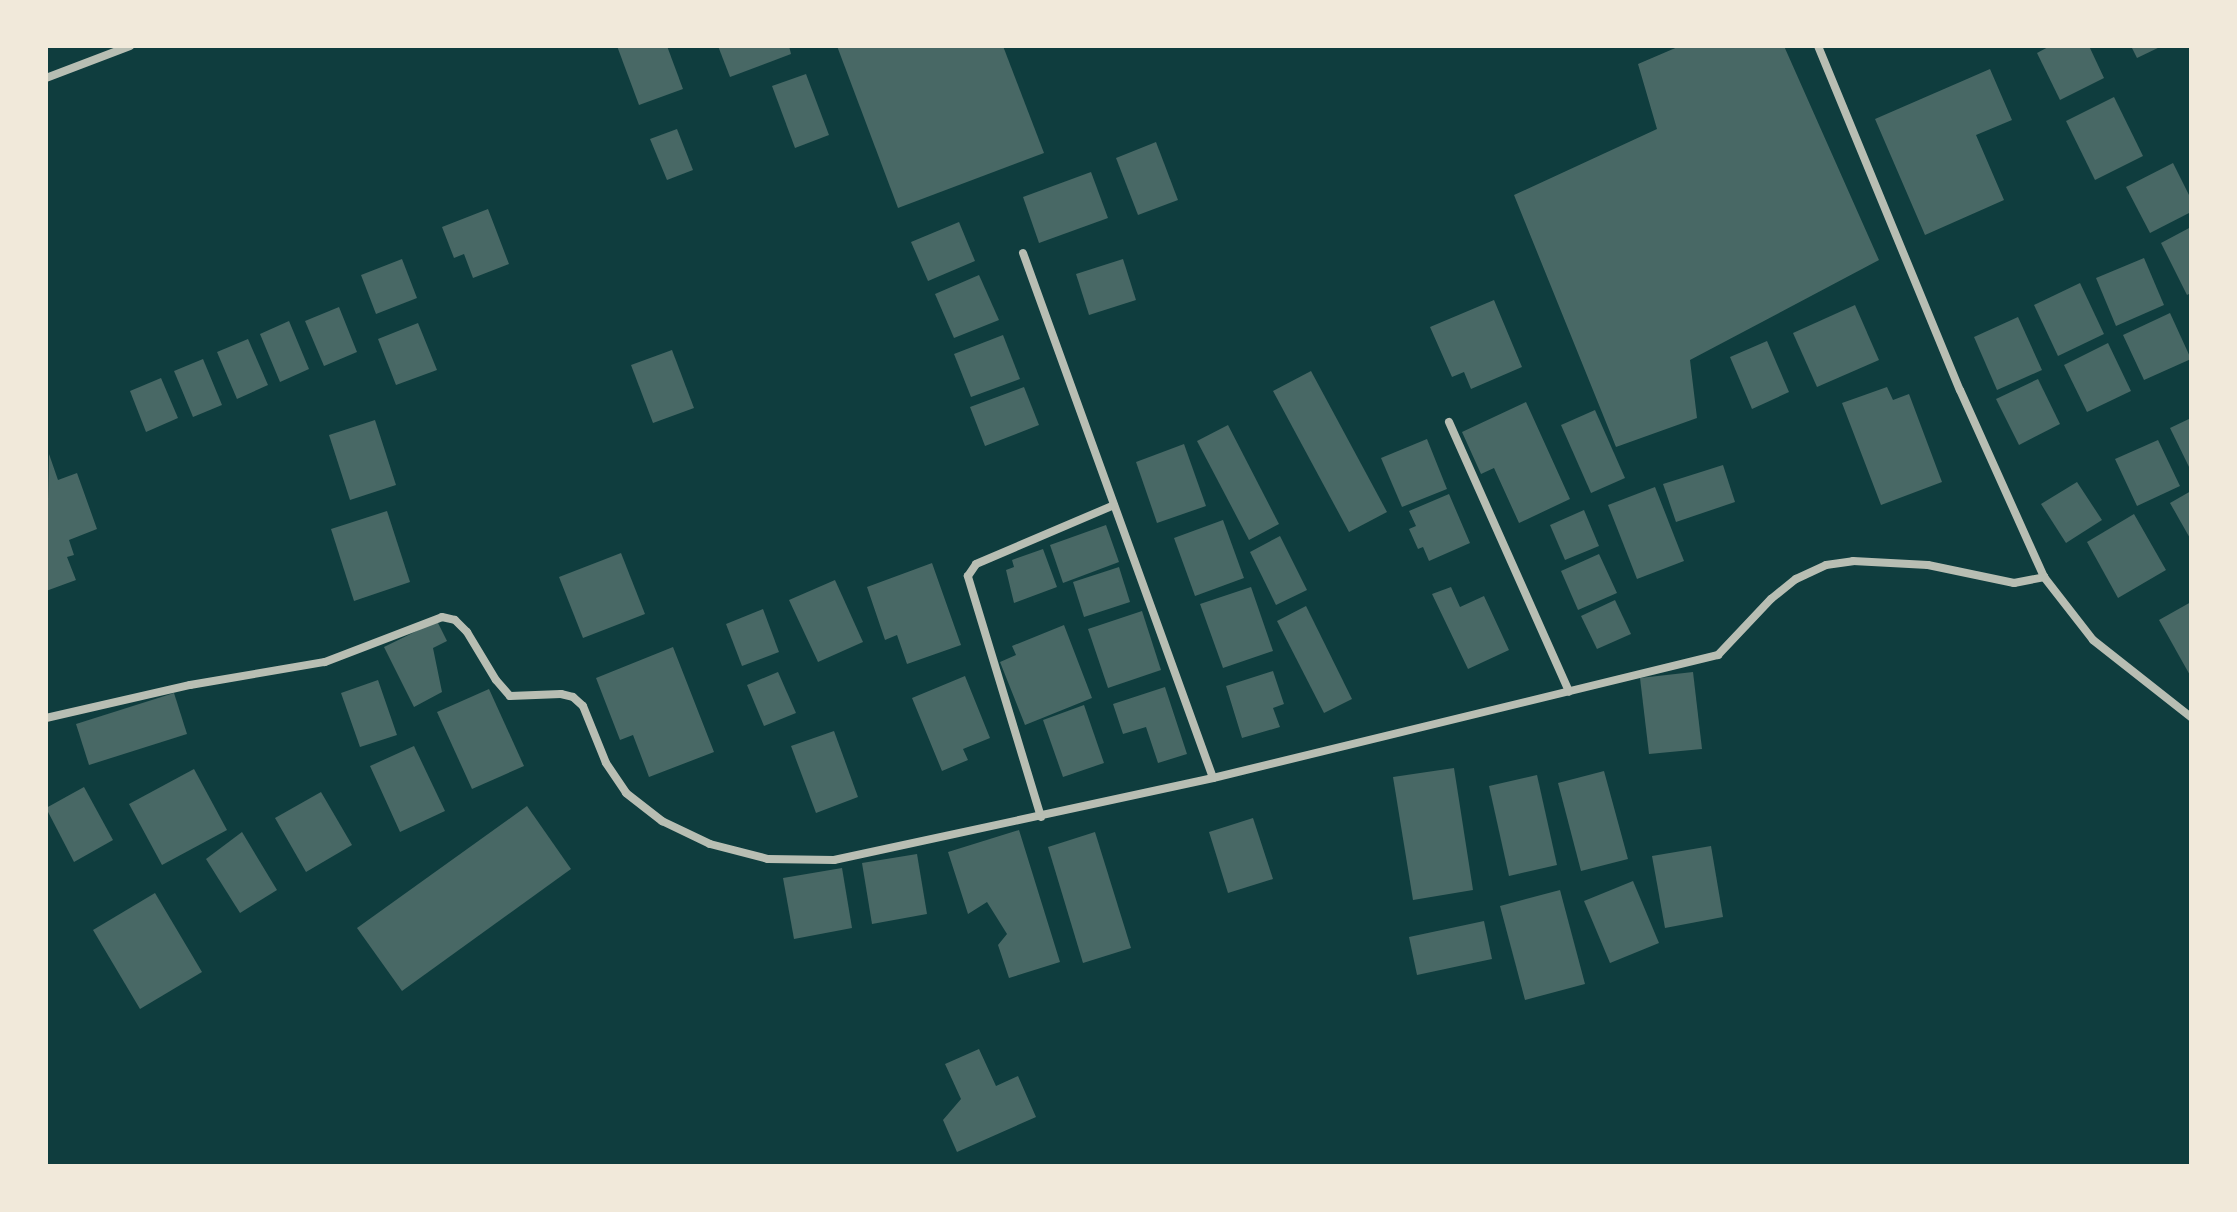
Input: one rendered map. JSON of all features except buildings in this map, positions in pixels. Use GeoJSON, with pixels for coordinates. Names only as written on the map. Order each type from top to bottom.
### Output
{"type":"FeatureCollection","features":[{"type":"Feature","properties":{"kind":"street"},"geometry":{"type":"LineString","coordinates":[[46,78],[130,46]]}},
{"type":"Feature","properties":{"kind":"street"},"geometry":{"type":"LineString","coordinates":[[1818,46],[1960,390],[2044,577],[2093,640],[2191,717]]}},
{"type":"Feature","properties":{"kind":"street"},"geometry":{"type":"LineString","coordinates":[[1023,253],[1213,778]]}},
{"type":"Feature","properties":{"kind":"street"},"geometry":{"type":"LineString","coordinates":[[1449,422],[1569,692]]}},
{"type":"Feature","properties":{"kind":"street"},"geometry":{"type":"LineString","coordinates":[[1041,817],[968,576],[976,564],[1114,505]]}},
{"type":"Feature","properties":{"kind":"street"},"geometry":{"type":"LineString","coordinates":[[46,718],[190,685],[325,662],[442,617],[455,620],[467,632],[496,680],[510,696],[573,697],[583,706],[606,763],[626,793],[662,821],[710,844],[768,859],[834,860],[1213,778],[1718,655],[1729,648],[1771,599],[1796,579],[1826,565],[1853,561],[1928,565],[2014,583],[2044,577]]}}]}
